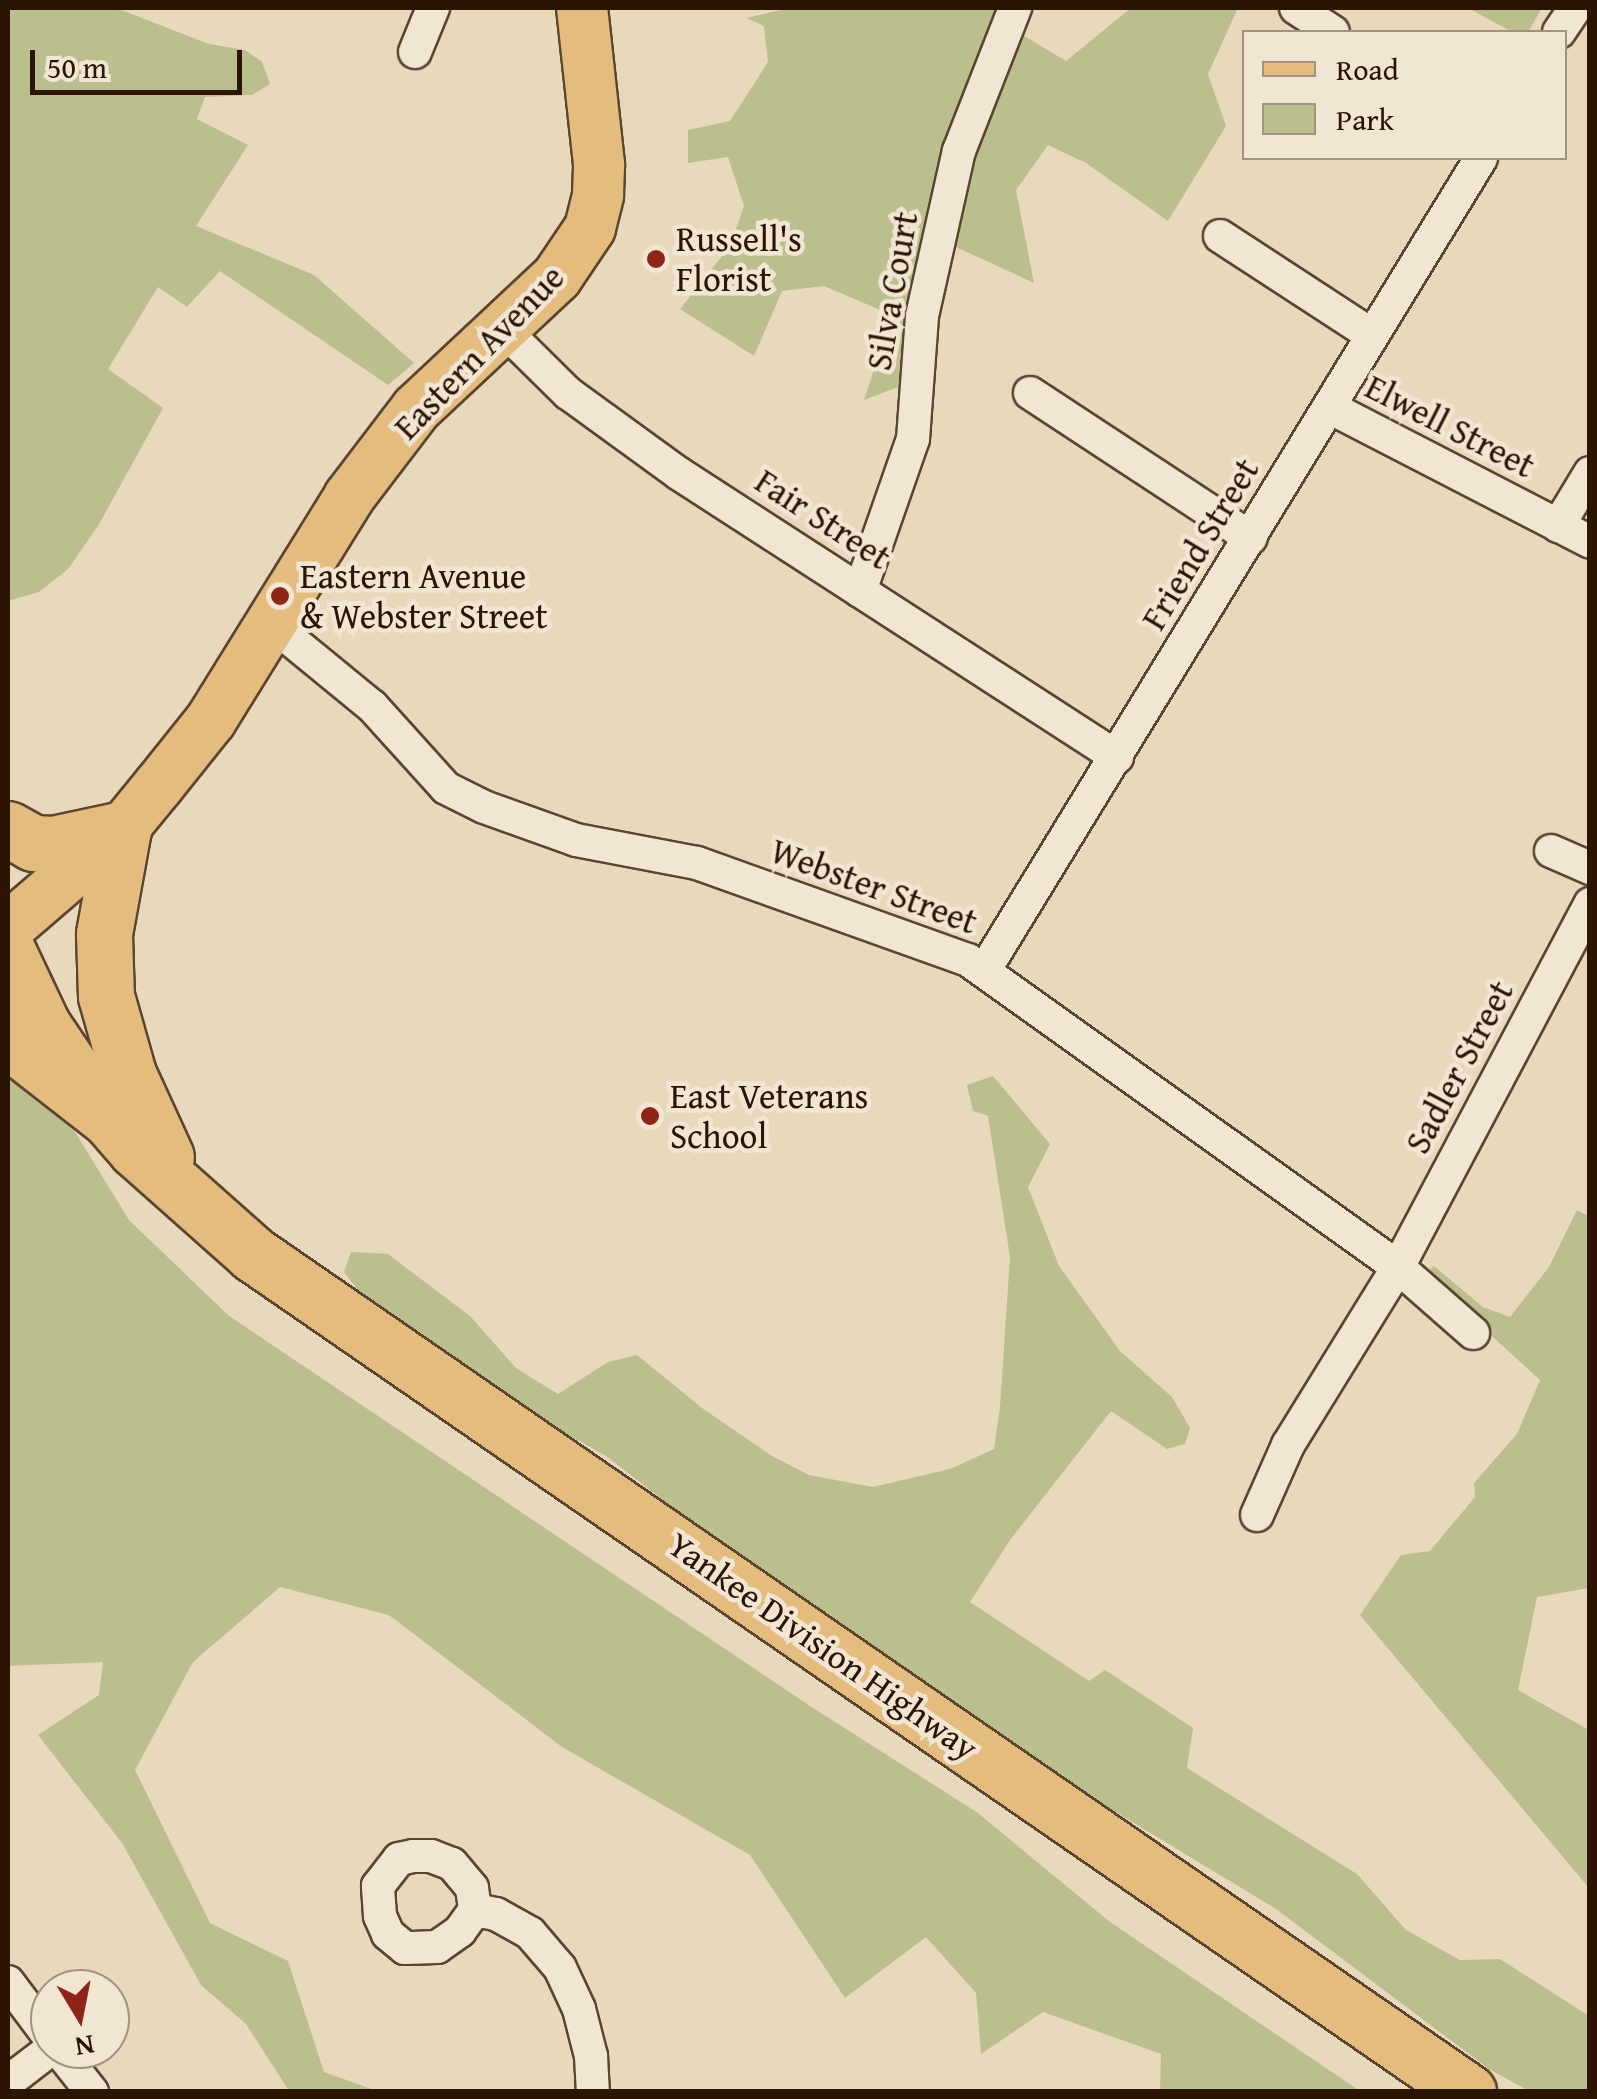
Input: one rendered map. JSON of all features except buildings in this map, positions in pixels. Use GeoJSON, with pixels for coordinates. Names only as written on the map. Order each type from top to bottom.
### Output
{"type":"FeatureCollection","features":[{"type":"Feature","properties":{"kind":"highway"},"geometry":{"type":"LineString","coordinates":[[8,830],[34,842],[53,844],[123,829],[104,934],[106,996],[128,1074],[183,1194]]}},
{"type":"Feature","properties":{"kind":"highway"},"geometry":{"type":"LineString","coordinates":[[8,952],[43,1026],[109,1118]]}},
{"type":"Feature","properties":{"kind":"highway"},"geometry":{"type":"LineString","coordinates":[[8,1040],[109,1118]]}},
{"type":"Feature","properties":{"kind":"highway","name":"Yankee Division Highway"},"geometry":{"type":"LineString","coordinates":[[109,1118],[183,1194],[253,1254],[1468,2092]]}},
{"type":"Feature","properties":{"kind":"main road","name":"Eastern Avenue"},"geometry":{"type":"LineString","coordinates":[[8,928],[123,829],[210,720],[268,621],[349,497],[416,409],[557,277],[590,228],[598,196],[599,164],[571,9]]}},
{"type":"Feature","properties":{"kind":"street"},"geometry":{"type":"LineString","coordinates":[[415,52],[433,8]]}},
{"type":"Feature","properties":{"kind":"street","name":"Silva Court"},"geometry":{"type":"LineString","coordinates":[[860,591],[914,439],[914,381],[922,316],[959,151],[1014,8]]}},
{"type":"Feature","properties":{"kind":"street"},"geometry":{"type":"LineString","coordinates":[[1296,8],[1330,30]]}},
{"type":"Feature","properties":{"kind":"street"},"geometry":{"type":"LineString","coordinates":[[1560,30],[1575,8]]}},
{"type":"Feature","properties":{"kind":"street","name":"Friend Street"},"geometry":{"type":"LineString","coordinates":[[984,971],[1252,538],[1479,160]]}},
{"type":"Feature","properties":{"kind":"street"},"geometry":{"type":"LineString","coordinates":[[1220,236],[1372,336]]}},
{"type":"Feature","properties":{"kind":"street","name":"Fair Street"},"geometry":{"type":"LineString","coordinates":[[502,328],[568,392],[678,472],[1117,756]]}},
{"type":"Feature","properties":{"kind":"street"},"geometry":{"type":"LineString","coordinates":[[1030,394],[1252,538]]}},
{"type":"Feature","properties":{"kind":"street","name":"Elwell Street"},"geometry":{"type":"LineString","coordinates":[[1328,408],[1590,542]]}},
{"type":"Feature","properties":{"kind":"street"},"geometry":{"type":"LineString","coordinates":[[1558,526],[1590,473]]}},
{"type":"Feature","properties":{"kind":"street","name":"Webster Street"},"geometry":{"type":"LineString","coordinates":[[268,621],[372,706],[446,788],[484,808],[576,840],[697,864],[968,960],[1398,1267],[1473,1333]]}},
{"type":"Feature","properties":{"kind":"street"},"geometry":{"type":"LineString","coordinates":[[1550,851],[1590,868]]}},
{"type":"Feature","properties":{"kind":"street","name":"Sadler Street"},"geometry":{"type":"LineString","coordinates":[[1257,1515],[1288,1445],[1398,1267],[1590,904]]}},
{"type":"Feature","properties":{"kind":"street"},"geometry":{"type":"LineString","coordinates":[[475,1910],[496,1914],[530,1933],[560,1968],[579,2009],[591,2056],[594,2092]]}},
{"type":"Feature","properties":{"kind":"street"},"geometry":{"type":"LineString","coordinates":[[8,1982],[30,2011]]}},
{"type":"Feature","properties":{"kind":"street"},"geometry":{"type":"LineString","coordinates":[[8,2082],[30,2066]]}},
{"type":"Feature","properties":{"kind":"street"},"geometry":{"type":"LineString","coordinates":[[72,2069],[92,2092]]}},
{"type":"Feature","properties":{"kind":"green space"},"geometry":{"type":"Polygon","coordinates":[[[8,8],[116,8],[209,44],[245,50],[262,62],[270,84],[252,95],[205,97],[197,119],[248,145],[196,226],[314,275],[414,363],[388,385],[220,271],[187,307],[158,287],[108,369],[163,408],[98,526],[68,569],[39,592],[8,601],[8,8]]]}},
{"type":"Feature","properties":{"kind":"green space"},"geometry":{"type":"Polygon","coordinates":[[[790,8],[1023,8],[1016,31],[1066,61],[1131,8],[1238,8],[1208,74],[1226,126],[1168,221],[1086,163],[1048,145],[1016,190],[1034,283],[956,247],[914,381],[864,400],[892,315],[824,286],[782,291],[754,356],[680,309],[730,246],[744,206],[728,157],[688,163],[688,130],[730,121],[768,62],[764,26],[746,18],[790,8]]]}},
{"type":"Feature","properties":{"kind":"green space"},"geometry":{"type":"Polygon","coordinates":[[[1468,8],[1542,8],[1529,30],[1508,30],[1468,8]]]}},
{"type":"Feature","properties":{"kind":"green space"},"geometry":{"type":"Polygon","coordinates":[[[8,1065],[75,1132],[129,1220],[229,1316],[810,1706],[978,1813],[1110,1922],[1360,2091],[1160,2091],[1161,2054],[1043,2012],[981,2054],[976,1993],[926,1937],[845,1998],[750,1855],[562,1747],[389,1615],[280,1587],[193,1662],[135,1770],[210,1923],[288,1961],[324,2072],[377,2091],[289,2091],[246,2024],[201,1985],[122,1843],[38,1735],[99,1695],[103,1662],[8,1666],[8,1065]]]}},
{"type":"Feature","properties":{"kind":"green space"},"geometry":{"type":"Polygon","coordinates":[[[993,1076],[1050,1144],[1028,1187],[1059,1266],[1120,1351],[1172,1397],[1190,1428],[1185,1444],[1167,1449],[1111,1411],[1010,1540],[970,1602],[1089,1681],[1105,1670],[1193,1728],[1187,1768],[1357,1874],[1406,1930],[1460,1960],[1500,1959],[1589,2016],[1589,2091],[1529,2091],[1489,2069],[1276,1909],[1056,1776],[930,1685],[796,1603],[606,1456],[492,1392],[361,1294],[344,1272],[351,1252],[388,1254],[470,1316],[516,1368],[558,1394],[608,1362],[637,1355],[702,1408],[772,1456],[809,1475],[873,1487],[950,1469],[994,1449],[1000,1407],[1010,1257],[988,1116],[973,1111],[967,1085],[993,1076]]]}},
{"type":"Feature","properties":{"kind":"green space"},"geometry":{"type":"Polygon","coordinates":[[[1577,1210],[1590,1217],[1589,1588],[1537,1597],[1518,1690],[1589,1730],[1589,1888],[1360,1615],[1401,1555],[1430,1551],[1475,1497],[1474,1483],[1517,1434],[1540,1380],[1424,1274],[1434,1266],[1483,1307],[1510,1317],[1549,1267],[1577,1210]]]}},
{"type":"Feature","properties":{"kind":"place","name":"Russell's Florist"},"geometry":{"type":"Point","coordinates":[656,259]}},
{"type":"Feature","properties":{"kind":"place","name":"Eastern Avenue & Webster Street"},"geometry":{"type":"Point","coordinates":[280,596]}},
{"type":"Feature","properties":{"kind":"place","name":"East Veterans School"},"geometry":{"type":"Point","coordinates":[650,1116]}}]}
